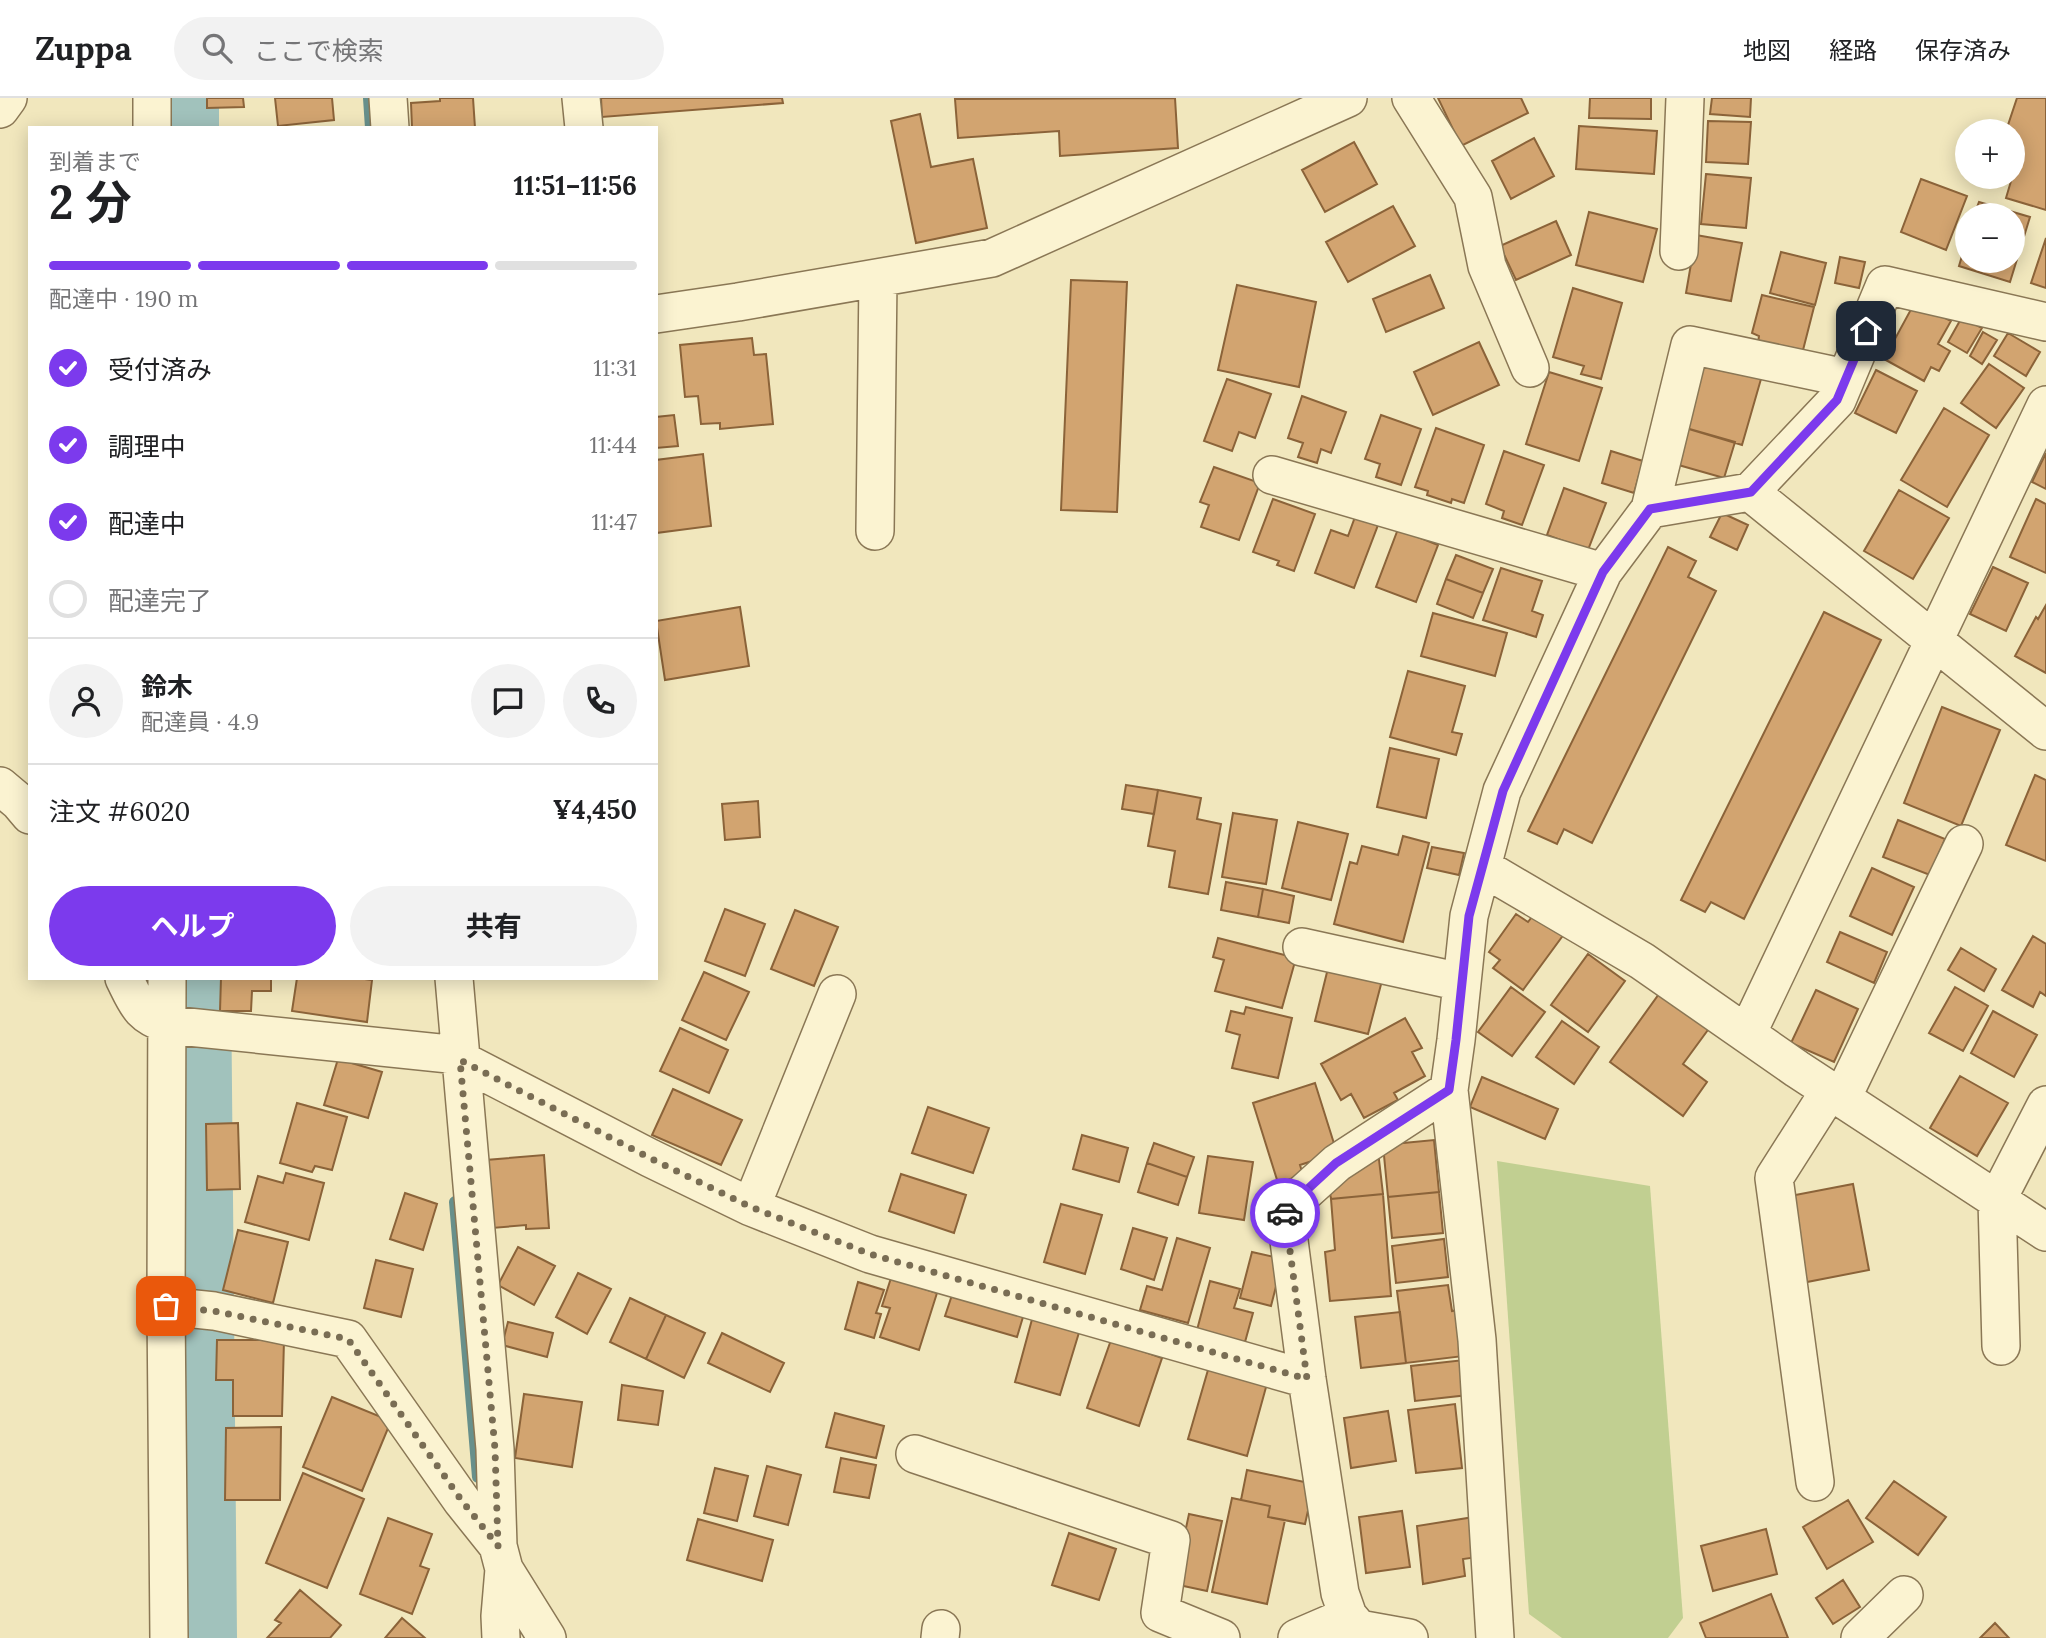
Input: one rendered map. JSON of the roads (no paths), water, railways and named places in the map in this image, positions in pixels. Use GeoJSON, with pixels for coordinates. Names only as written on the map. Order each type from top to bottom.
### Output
{"type":"FeatureCollection","features":[{"type":"Feature","properties":{"kind":"street"},"geometry":{"type":"LineString","coordinates":[[0,109],[8,98]]}},
{"type":"Feature","properties":{"kind":"street"},"geometry":{"type":"LineString","coordinates":[[152,98],[152,126]]}},
{"type":"Feature","properties":{"kind":"street"},"geometry":{"type":"LineString","coordinates":[[388,98],[390,126]]}},
{"type":"Feature","properties":{"kind":"street"},"geometry":{"type":"LineString","coordinates":[[582,98],[584,126]]}},
{"type":"Feature","properties":{"kind":"street"},"geometry":{"type":"LineString","coordinates":[[658,314],[992,258],[1348,98]]}},
{"type":"Feature","properties":{"kind":"street"},"geometry":{"type":"LineString","coordinates":[[1411,98],[1472,197],[1487,266],[1530,368]]}},
{"type":"Feature","properties":{"kind":"street"},"geometry":{"type":"LineString","coordinates":[[1679,251],[1685,98]]}},
{"type":"Feature","properties":{"kind":"street"},"geometry":{"type":"LineString","coordinates":[[875,531],[878,278]]}},
{"type":"Feature","properties":{"kind":"street"},"geometry":{"type":"LineString","coordinates":[[1650,509],[1751,492],[1837,400],[1885,285],[2046,322]]}},
{"type":"Feature","properties":{"kind":"street"},"geometry":{"type":"LineString","coordinates":[[1495,1638],[1477,1339],[1449,1090],[1469,916],[1503,791],[1603,572],[1650,509],[1690,345],[1846,378]]}},
{"type":"Feature","properties":{"kind":"street"},"geometry":{"type":"LineString","coordinates":[[1747,1034],[2046,405]]}},
{"type":"Feature","properties":{"kind":"street"},"geometry":{"type":"LineString","coordinates":[[1272,475],[1603,572]]}},
{"type":"Feature","properties":{"kind":"street"},"geometry":{"type":"LineString","coordinates":[[1751,492],[2046,731]]}},
{"type":"Feature","properties":{"kind":"street"},"geometry":{"type":"LineString","coordinates":[[0,786],[28,813]]}},
{"type":"Feature","properties":{"kind":"street"},"geometry":{"type":"LineString","coordinates":[[1815,1482],[1774,1178],[1836,1094],[1964,844]]}},
{"type":"Feature","properties":{"kind":"street"},"geometry":{"type":"LineString","coordinates":[[1482,867],[1642,961],[1836,1094],[2046,1232]]}},
{"type":"Feature","properties":{"kind":"street"},"geometry":{"type":"LineString","coordinates":[[1302,947],[1461,982]]}},
{"type":"Feature","properties":{"kind":"street"},"geometry":{"type":"LineString","coordinates":[[125,980],[139,1009],[152,1020],[448,1055],[751,1207],[870,1254],[1307,1379]]}},
{"type":"Feature","properties":{"kind":"street"},"geometry":{"type":"LineString","coordinates":[[168,980],[187,1026],[188,1308],[169,1638]]}},
{"type":"Feature","properties":{"kind":"street"},"geometry":{"type":"LineString","coordinates":[[454,980],[448,1055],[507,1571],[499,1616],[501,1638]]}},
{"type":"Feature","properties":{"kind":"street"},"geometry":{"type":"LineString","coordinates":[[751,1207],[837,994]]}},
{"type":"Feature","properties":{"kind":"street"},"geometry":{"type":"LineString","coordinates":[[1356,1628],[1340,1593],[1307,1379],[1285,1210],[1336,1163],[1449,1090]]}},
{"type":"Feature","properties":{"kind":"street"},"geometry":{"type":"LineString","coordinates":[[2001,1346],[1997,1200],[2046,1105]]}},
{"type":"Feature","properties":{"kind":"street"},"geometry":{"type":"LineString","coordinates":[[188,1308],[348,1339],[462,1501],[547,1638]]}},
{"type":"Feature","properties":{"kind":"street"},"geometry":{"type":"LineString","coordinates":[[915,1454],[1171,1540],[1160,1612],[1221,1638]]}},
{"type":"Feature","properties":{"kind":"street"},"geometry":{"type":"LineString","coordinates":[[507,1571],[574,1638]]}},
{"type":"Feature","properties":{"kind":"street"},"geometry":{"type":"LineString","coordinates":[[1860,1638],[1904,1595]]}},
{"type":"Feature","properties":{"kind":"street"},"geometry":{"type":"LineString","coordinates":[[1297,1638],[1356,1628],[1409,1638]]}},
{"type":"Feature","properties":{"kind":"waterway"},"geometry":{"type":"LineString","coordinates":[[182,98],[182,126]]}},
{"type":"Feature","properties":{"kind":"waterway"},"geometry":{"type":"LineString","coordinates":[[369,98],[371,126]]}},
{"type":"Feature","properties":{"kind":"waterway"},"geometry":{"type":"LineString","coordinates":[[194,980],[200,1638]]}},
{"type":"Feature","properties":{"kind":"waterway"},"geometry":{"type":"LineString","coordinates":[[455,1202],[478,1477]]}}]}
